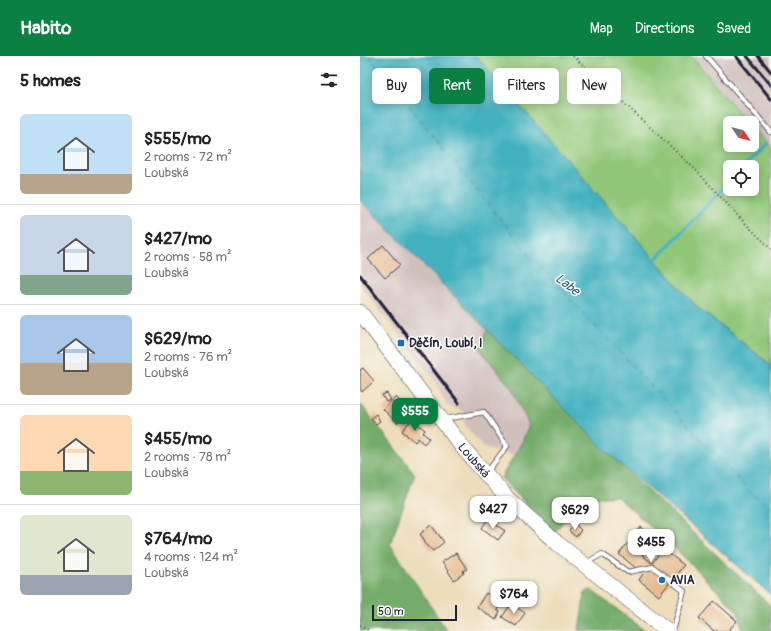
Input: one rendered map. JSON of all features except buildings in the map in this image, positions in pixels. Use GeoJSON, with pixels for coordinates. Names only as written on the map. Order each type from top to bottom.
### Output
{"type":"FeatureCollection","features":[{"type":"Feature","properties":{"kind":"main road","name":"Loubská"},"geometry":{"type":"LineString","coordinates":[[360,312],[441,420],[485,474],[523,513],[583,564],[668,631]]}},
{"type":"Feature","properties":{"kind":"lane"},"geometry":{"type":"LineString","coordinates":[[706,56],[771,132]]}},
{"type":"Feature","properties":{"kind":"lane"},"geometry":{"type":"LineString","coordinates":[[441,420],[484,412],[507,446],[485,474]]}},
{"type":"Feature","properties":{"kind":"lane"},"geometry":{"type":"LineString","coordinates":[[583,564],[602,554],[628,572],[653,567],[684,591],[673,631]]}},
{"type":"Feature","properties":{"kind":"path"},"geometry":{"type":"LineString","coordinates":[[573,56],[695,169],[771,249]]}},
{"type":"Feature","properties":{"kind":"path"},"geometry":{"type":"LineString","coordinates":[[360,625],[370,631]]}},
{"type":"Feature","properties":{"kind":"shaded area"},"geometry":{"type":"Polygon","coordinates":[[[691,56],[771,56],[771,147],[759,136],[759,116],[742,116],[691,56]]]}},
{"type":"Feature","properties":{"kind":"shaded area"},"geometry":{"type":"Polygon","coordinates":[[[360,200],[559,403],[515,456],[483,447],[465,425],[462,411],[447,405],[432,376],[360,285],[360,200]]]}},
{"type":"Feature","properties":{"kind":"green space"},"geometry":{"type":"Polygon","coordinates":[[[476,56],[691,56],[742,116],[723,116],[723,152],[759,152],[759,136],[771,147],[771,365],[696,306],[518,104],[559,104],[559,68],[493,68],[493,75],[476,56]]]}},
{"type":"Feature","properties":{"kind":"green space"},"geometry":{"type":"Polygon","coordinates":[[[487,330],[605,450],[771,606],[771,631],[743,631],[738,612],[671,544],[617,497],[587,497],[554,532],[501,478],[522,442],[529,425],[512,389],[480,349],[487,330]]]}},
{"type":"Feature","properties":{"kind":"green space"},"geometry":{"type":"Polygon","coordinates":[[[360,403],[415,474],[390,544],[447,631],[360,631],[360,403]]]}},
{"type":"Feature","properties":{"kind":"green space"},"geometry":{"type":"Polygon","coordinates":[[[591,590],[646,631],[579,631],[585,592],[591,590]]]}},
{"type":"Feature","properties":{"kind":"water","name":"Labe"},"geometry":{"type":"Polygon","coordinates":[[[360,56],[476,56],[493,75],[493,104],[518,104],[696,306],[771,365],[771,595],[605,450],[360,200],[360,56]]]}},
{"type":"Feature","properties":{"kind":"waterway"},"geometry":{"type":"LineString","coordinates":[[750,160],[766,143]]}},
{"type":"Feature","properties":{"kind":"waterway"},"geometry":{"type":"LineString","coordinates":[[652,263],[723,188]]}},
{"type":"Feature","properties":{"kind":"ferry route"},"geometry":{"type":"LineString","coordinates":[[369,56],[531,257],[750,492],[771,508]]}},
{"type":"Feature","properties":{"kind":"railway"},"geometry":{"type":"LineString","coordinates":[[736,56],[771,99]]}},
{"type":"Feature","properties":{"kind":"railway"},"geometry":{"type":"LineString","coordinates":[[747,56],[771,85]]}},
{"type":"Feature","properties":{"kind":"railway"},"geometry":{"type":"LineString","coordinates":[[758,56],[771,72]]}},
{"type":"Feature","properties":{"kind":"railway"},"geometry":{"type":"LineString","coordinates":[[360,275],[459,403]]}},
{"type":"Feature","properties":{"kind":"place","name":"Děčín, Loubí, I"},"geometry":{"type":"Point","coordinates":[401,343]}},
{"type":"Feature","properties":{"kind":"place","name":"AVIA"},"geometry":{"type":"Point","coordinates":[662,580]}}]}
